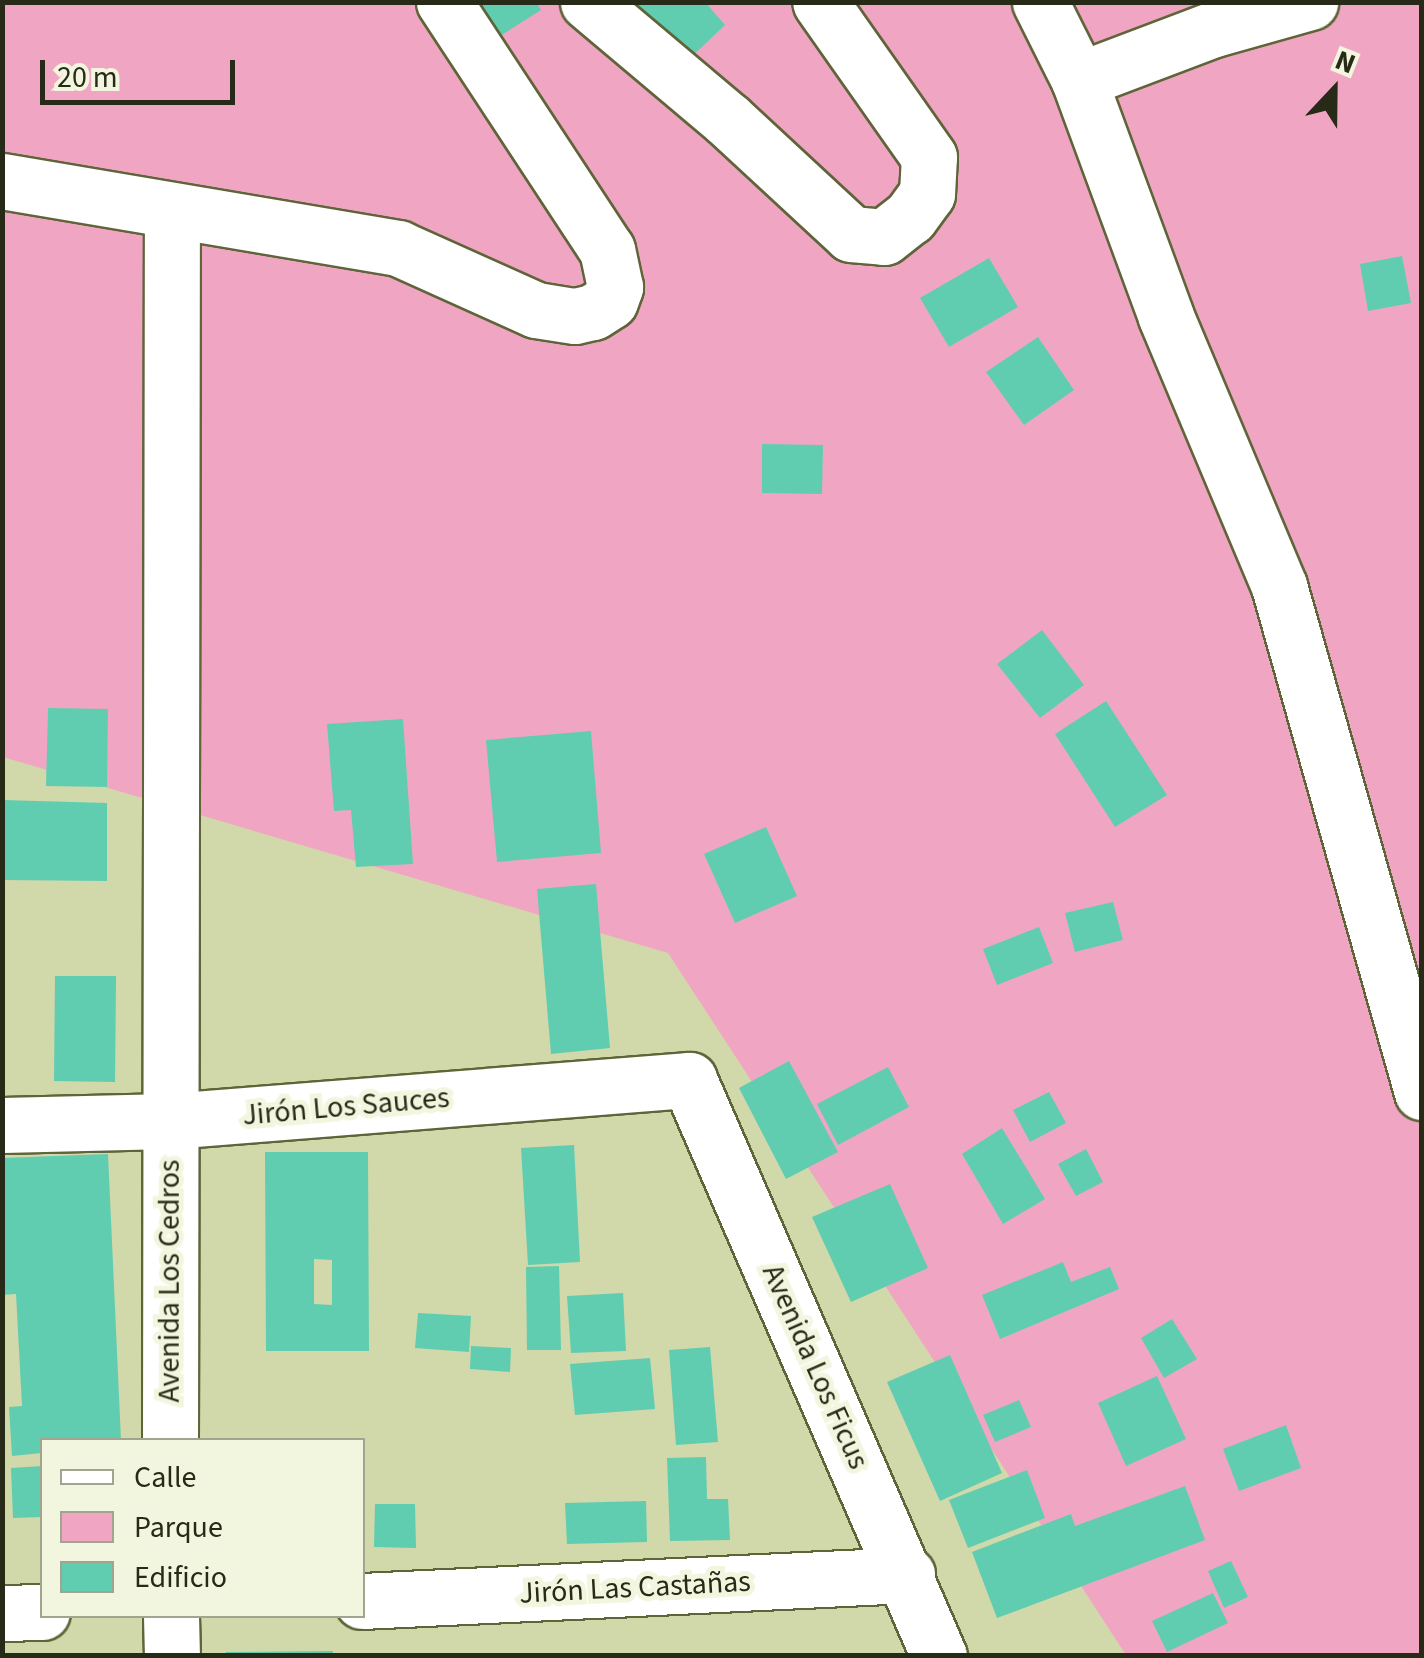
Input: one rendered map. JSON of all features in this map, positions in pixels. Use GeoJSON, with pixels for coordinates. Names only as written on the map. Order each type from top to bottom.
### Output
{"type":"FeatureCollection","features":[{"type":"Feature","properties":{"kind":"street"},"geometry":{"type":"LineString","coordinates":[[2,180],[398,248],[536,310],[575,316],[593,312],[610,301],[615,288],[607,250],[444,2]]}},
{"type":"Feature","properties":{"kind":"street"},"geometry":{"type":"LineString","coordinates":[[588,2],[727,119],[850,234],[884,237],[910,217],[927,194],[929,157],[820,2]]}},
{"type":"Feature","properties":{"kind":"street"},"geometry":{"type":"LineString","coordinates":[[1040,2],[1079,80],[1166,317],[1279,586],[1422,1092]]}},
{"type":"Feature","properties":{"kind":"street"},"geometry":{"type":"LineString","coordinates":[[1079,80],[1214,29],[1310,2]]}},
{"type":"Feature","properties":{"kind":"street","name":"Avenida Los Cedros"},"geometry":{"type":"LineString","coordinates":[[170,1438],[172,211]]}},
{"type":"Feature","properties":{"kind":"street","name":"Jirón Los Sauces"},"geometry":{"type":"LineString","coordinates":[[2,1125],[169,1121],[688,1080]]}},
{"type":"Feature","properties":{"kind":"street","name":"Avenida Los Ficus"},"geometry":{"type":"LineString","coordinates":[[688,1080],[907,1575],[939,1656]]}},
{"type":"Feature","properties":{"kind":"street","name":"Jirón Las Castañas"},"geometry":{"type":"LineString","coordinates":[[365,1601],[907,1575]]}},
{"type":"Feature","properties":{"kind":"street"},"geometry":{"type":"LineString","coordinates":[[2,1612],[40,1612]]}},
{"type":"Feature","properties":{"kind":"street"},"geometry":{"type":"LineString","coordinates":[[171,1618],[172,1656]]}},
{"type":"Feature","properties":{"kind":"green space"},"geometry":{"type":"Polygon","coordinates":[[[2,3],[1421,3],[1421,1655],[1126,1655],[668,953],[3,757],[2,3]]]}},
{"type":"Feature","properties":{"kind":"building"},"geometry":{"type":"Polygon","coordinates":[[[475,2],[536,2],[541,10],[497,38],[475,2]]]}},
{"type":"Feature","properties":{"kind":"building"},"geometry":{"type":"Polygon","coordinates":[[[628,2],[705,2],[725,25],[685,63],[628,2]]]}},
{"type":"Feature","properties":{"kind":"building"},"geometry":{"type":"Polygon","coordinates":[[[1402,256],[1411,303],[1368,311],[1360,264],[1402,256]]]}},
{"type":"Feature","properties":{"kind":"building"},"geometry":{"type":"Polygon","coordinates":[[[989,258],[1018,307],[949,347],[920,298],[989,258]]]}},
{"type":"Feature","properties":{"kind":"building"},"geometry":{"type":"Polygon","coordinates":[[[1038,337],[1074,390],[1024,425],[986,372],[1038,337]]]}},
{"type":"Feature","properties":{"kind":"building"},"geometry":{"type":"Polygon","coordinates":[[[762,444],[823,445],[822,494],[762,493],[762,444]]]}},
{"type":"Feature","properties":{"kind":"building"},"geometry":{"type":"Polygon","coordinates":[[[1042,630],[1084,685],[1040,718],[997,664],[1042,630]]]}},
{"type":"Feature","properties":{"kind":"building"},"geometry":{"type":"Polygon","coordinates":[[[1106,701],[1167,795],[1115,827],[1055,734],[1106,701]]]}},
{"type":"Feature","properties":{"kind":"building"},"geometry":{"type":"Polygon","coordinates":[[[48,708],[108,709],[107,787],[46,786],[48,708]]]}},
{"type":"Feature","properties":{"kind":"building"},"geometry":{"type":"Polygon","coordinates":[[[403,719],[413,864],[356,867],[351,810],[334,811],[327,724],[403,719]]]}},
{"type":"Feature","properties":{"kind":"building"},"geometry":{"type":"Polygon","coordinates":[[[591,731],[601,853],[497,862],[486,740],[591,731]]]}},
{"type":"Feature","properties":{"kind":"building"},"geometry":{"type":"Polygon","coordinates":[[[2,800],[107,803],[107,881],[2,880],[2,800]]]}},
{"type":"Feature","properties":{"kind":"building"},"geometry":{"type":"Polygon","coordinates":[[[766,827],[797,896],[735,923],[704,854],[766,827]]]}},
{"type":"Feature","properties":{"kind":"building"},"geometry":{"type":"Polygon","coordinates":[[[596,884],[610,1048],[551,1054],[537,889],[596,884]]]}},
{"type":"Feature","properties":{"kind":"building"},"geometry":{"type":"Polygon","coordinates":[[[1113,902],[1123,940],[1075,952],[1065,913],[1113,902]]]}},
{"type":"Feature","properties":{"kind":"building"},"geometry":{"type":"Polygon","coordinates":[[[1039,927],[1053,963],[997,985],[983,949],[1039,927]]]}},
{"type":"Feature","properties":{"kind":"building"},"geometry":{"type":"Polygon","coordinates":[[[55,976],[116,976],[115,1082],[54,1081],[55,976]]]}},
{"type":"Feature","properties":{"kind":"building"},"geometry":{"type":"Polygon","coordinates":[[[789,1061],[838,1152],[786,1179],[739,1088],[789,1061]]]}},
{"type":"Feature","properties":{"kind":"building"},"geometry":{"type":"Polygon","coordinates":[[[888,1067],[909,1107],[838,1145],[817,1104],[888,1067]]]}},
{"type":"Feature","properties":{"kind":"building"},"geometry":{"type":"Polygon","coordinates":[[[1049,1092],[1066,1123],[1030,1142],[1013,1110],[1049,1092]]]}},
{"type":"Feature","properties":{"kind":"building"},"geometry":{"type":"Polygon","coordinates":[[[1002,1128],[1045,1199],[1003,1224],[962,1154],[1002,1128]]]}},
{"type":"Feature","properties":{"kind":"building"},"geometry":{"type":"Polygon","coordinates":[[[574,1145],[580,1262],[528,1265],[521,1148],[574,1145]]]}},
{"type":"Feature","properties":{"kind":"building"},"geometry":{"type":"Polygon","coordinates":[[[1086,1149],[1103,1182],[1076,1196],[1058,1164],[1086,1149]]]}},
{"type":"Feature","properties":{"kind":"building"},"geometry":{"type":"Polygon","coordinates":[[[265,1152],[368,1152],[369,1351],[266,1351],[265,1152]],[[314,1259],[314,1304],[332,1305],[332,1260],[314,1259]]]}},
{"type":"Feature","properties":{"kind":"building"},"geometry":{"type":"Polygon","coordinates":[[[108,1154],[121,1438],[40,1438],[40,1453],[12,1456],[9,1407],[22,1406],[16,1294],[2,1295],[2,1158],[108,1154]]]}},
{"type":"Feature","properties":{"kind":"building"},"geometry":{"type":"Polygon","coordinates":[[[890,1184],[928,1268],[851,1302],[812,1217],[890,1184]]]}},
{"type":"Feature","properties":{"kind":"building"},"geometry":{"type":"Polygon","coordinates":[[[1063,1262],[1071,1282],[1110,1267],[1119,1289],[1000,1339],[982,1295],[1063,1262]]]}},
{"type":"Feature","properties":{"kind":"building"},"geometry":{"type":"Polygon","coordinates":[[[559,1266],[561,1350],[527,1350],[526,1267],[559,1266]]]}},
{"type":"Feature","properties":{"kind":"building"},"geometry":{"type":"Polygon","coordinates":[[[623,1293],[626,1351],[571,1353],[567,1296],[623,1293]]]}},
{"type":"Feature","properties":{"kind":"building"},"geometry":{"type":"Polygon","coordinates":[[[418,1313],[471,1316],[469,1352],[415,1348],[418,1313]]]}},
{"type":"Feature","properties":{"kind":"building"},"geometry":{"type":"Polygon","coordinates":[[[1172,1319],[1197,1359],[1164,1378],[1141,1338],[1172,1319]]]}},
{"type":"Feature","properties":{"kind":"building"},"geometry":{"type":"Polygon","coordinates":[[[471,1346],[511,1348],[510,1372],[470,1369],[471,1346]]]}},
{"type":"Feature","properties":{"kind":"building"},"geometry":{"type":"Polygon","coordinates":[[[710,1347],[718,1442],[676,1445],[669,1350],[710,1347]]]}},
{"type":"Feature","properties":{"kind":"building"},"geometry":{"type":"Polygon","coordinates":[[[950,1355],[1002,1473],[940,1501],[887,1382],[950,1355]]]}},
{"type":"Feature","properties":{"kind":"building"},"geometry":{"type":"Polygon","coordinates":[[[650,1358],[655,1409],[575,1415],[570,1364],[650,1358]]]}},
{"type":"Feature","properties":{"kind":"building"},"geometry":{"type":"Polygon","coordinates":[[[1157,1376],[1186,1439],[1126,1466],[1098,1403],[1157,1376]]]}},
{"type":"Feature","properties":{"kind":"building"},"geometry":{"type":"Polygon","coordinates":[[[1019,1400],[1031,1427],[995,1442],[983,1415],[1019,1400]]]}},
{"type":"Feature","properties":{"kind":"building"},"geometry":{"type":"Polygon","coordinates":[[[1286,1425],[1301,1468],[1239,1491],[1223,1449],[1286,1425]]]}},
{"type":"Feature","properties":{"kind":"building"},"geometry":{"type":"Polygon","coordinates":[[[706,1457],[707,1499],[728,1499],[730,1540],[670,1541],[667,1458],[706,1457]]]}},
{"type":"Feature","properties":{"kind":"building"},"geometry":{"type":"Polygon","coordinates":[[[40,1466],[40,1517],[13,1518],[11,1468],[40,1466]]]}},
{"type":"Feature","properties":{"kind":"building"},"geometry":{"type":"Polygon","coordinates":[[[1027,1470],[1045,1518],[968,1548],[949,1500],[1027,1470]]]}},
{"type":"Feature","properties":{"kind":"building"},"geometry":{"type":"Polygon","coordinates":[[[1185,1486],[1205,1540],[997,1618],[972,1552],[1071,1514],[1075,1526],[1185,1486]]]}},
{"type":"Feature","properties":{"kind":"building"},"geometry":{"type":"Polygon","coordinates":[[[646,1501],[647,1542],[567,1544],[565,1503],[646,1501]]]}},
{"type":"Feature","properties":{"kind":"building"},"geometry":{"type":"Polygon","coordinates":[[[375,1504],[415,1504],[416,1548],[374,1547],[375,1504]]]}},
{"type":"Feature","properties":{"kind":"building"},"geometry":{"type":"Polygon","coordinates":[[[1231,1561],[1248,1597],[1224,1608],[1208,1571],[1231,1561]]]}},
{"type":"Feature","properties":{"kind":"building"},"geometry":{"type":"Polygon","coordinates":[[[1213,1593],[1228,1623],[1167,1652],[1152,1621],[1213,1593]]]}},
{"type":"Feature","properties":{"kind":"building"},"geometry":{"type":"Polygon","coordinates":[[[333,1651],[333,1656],[226,1656],[226,1652],[333,1651]]]}}]}
